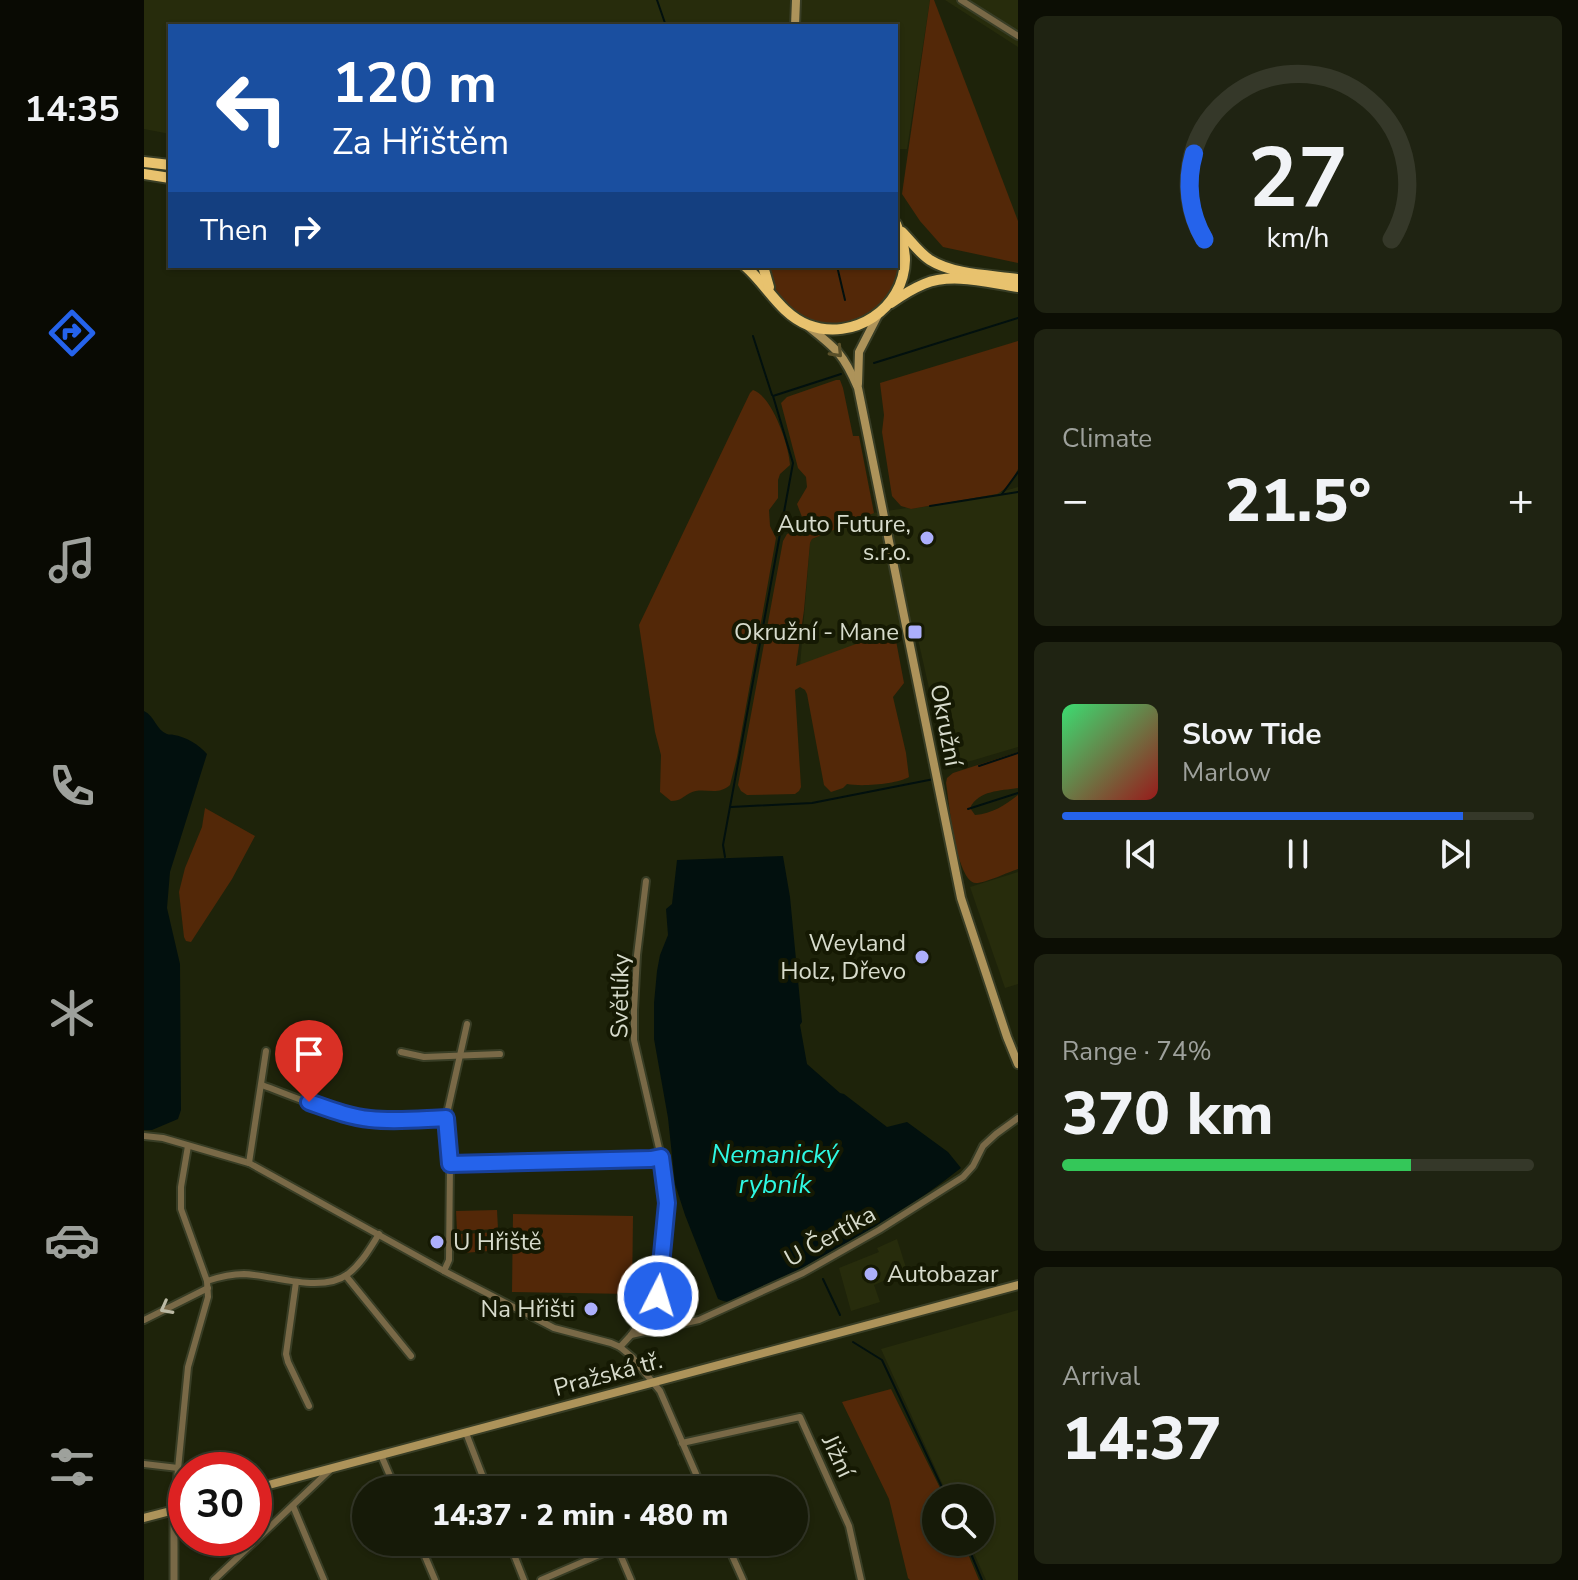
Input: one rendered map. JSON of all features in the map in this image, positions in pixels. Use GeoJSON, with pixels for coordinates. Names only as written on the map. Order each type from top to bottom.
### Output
{"type":"FeatureCollection","features":[{"type":"Feature","properties":{"kind":"highway"},"geometry":{"type":"LineString","coordinates":[[144,162],[168,165]]}},
{"type":"Feature","properties":{"kind":"highway"},"geometry":{"type":"LineString","coordinates":[[144,174],[168,178]]}},
{"type":"Feature","properties":{"kind":"highway"},"geometry":{"type":"LineString","coordinates":[[898,226],[930,260],[965,272],[1018,279]]}},
{"type":"Feature","properties":{"kind":"highway"},"geometry":{"type":"LineString","coordinates":[[747,268],[786,311],[806,324],[818,328],[855,327],[878,315],[898,289],[905,261],[898,230]]}},
{"type":"Feature","properties":{"kind":"highway"},"geometry":{"type":"LineString","coordinates":[[763,268],[771,293]]}},
{"type":"Feature","properties":{"kind":"highway"},"geometry":{"type":"LineString","coordinates":[[889,304],[926,283],[943,279],[1018,287]]}},
{"type":"Feature","properties":{"kind":"main road"},"geometry":{"type":"LineString","coordinates":[[795,24],[796,0]]}},
{"type":"Feature","properties":{"kind":"main road","name":"Okružní"},"geometry":{"type":"LineString","coordinates":[[878,315],[859,352],[858,388],[961,898],[1001,1022],[1018,1064]]}},
{"type":"Feature","properties":{"kind":"main road","name":"Okružní"},"geometry":{"type":"LineString","coordinates":[[806,324],[839,352],[858,388]]}},
{"type":"Feature","properties":{"kind":"main road","name":"Pražská tř."},"geometry":{"type":"LineString","coordinates":[[272,1484],[1018,1285]]}},
{"type":"Feature","properties":{"kind":"main road"},"geometry":{"type":"LineString","coordinates":[[144,1518],[168,1512]]}},
{"type":"Feature","properties":{"kind":"street"},"geometry":{"type":"LineString","coordinates":[[961,0],[1018,36]]}},
{"type":"Feature","properties":{"kind":"street","name":"Světlíky"},"geometry":{"type":"LineString","coordinates":[[646,881],[637,955],[634,1040],[661,1157]]}},
{"type":"Feature","properties":{"kind":"street"},"geometry":{"type":"LineString","coordinates":[[444,1271],[449,1260],[450,1164],[446,1118],[467,1024]]}},
{"type":"Feature","properties":{"kind":"street"},"geometry":{"type":"LineString","coordinates":[[249,1163],[266,1051]]}},
{"type":"Feature","properties":{"kind":"street"},"geometry":{"type":"LineString","coordinates":[[401,1052],[424,1057],[500,1054]]}},
{"type":"Feature","properties":{"kind":"street"},"geometry":{"type":"LineString","coordinates":[[262,1085],[333,1111],[369,1119],[400,1121],[446,1118]]}},
{"type":"Feature","properties":{"kind":"street","name":"U Čertíka"},"geometry":{"type":"LineString","coordinates":[[631,1335],[699,1320],[803,1273],[963,1177],[973,1166],[983,1146],[1018,1118]]}},
{"type":"Feature","properties":{"kind":"street"},"geometry":{"type":"LineString","coordinates":[[144,1136],[163,1138],[249,1163],[554,1328],[620,1347],[660,1391],[697,1476]]}},
{"type":"Feature","properties":{"kind":"street"},"geometry":{"type":"LineString","coordinates":[[180,1452],[188,1367],[206,1306],[207,1285],[181,1209],[181,1187],[188,1146]]}},
{"type":"Feature","properties":{"kind":"street"},"geometry":{"type":"LineString","coordinates":[[450,1164],[661,1157],[667,1203],[658,1296],[620,1347]]}},
{"type":"Feature","properties":{"kind":"street"},"geometry":{"type":"LineString","coordinates":[[144,1320],[228,1275],[325,1283],[346,1276],[362,1261],[379,1234]]}},
{"type":"Feature","properties":{"kind":"street"},"geometry":{"type":"LineString","coordinates":[[346,1276],[411,1356]]}},
{"type":"Feature","properties":{"kind":"street"},"geometry":{"type":"LineString","coordinates":[[296,1282],[286,1354],[309,1406]]}},
{"type":"Feature","properties":{"kind":"street","name":"Jižní"},"geometry":{"type":"LineString","coordinates":[[682,1443],[800,1417],[849,1526],[861,1580]]}},
{"type":"Feature","properties":{"kind":"street"},"geometry":{"type":"LineString","coordinates":[[466,1433],[483,1476]]}},
{"type":"Feature","properties":{"kind":"street"},"geometry":{"type":"LineString","coordinates":[[381,1455],[390,1476]]}},
{"type":"Feature","properties":{"kind":"street"},"geometry":{"type":"LineString","coordinates":[[144,1464],[168,1467]]}},
{"type":"Feature","properties":{"kind":"street"},"geometry":{"type":"LineString","coordinates":[[214,1580],[333,1468]]}},
{"type":"Feature","properties":{"kind":"street"},"geometry":{"type":"LineString","coordinates":[[293,1506],[324,1580]]}},
{"type":"Feature","properties":{"kind":"street"},"geometry":{"type":"LineString","coordinates":[[174,1556],[174,1580]]}},
{"type":"Feature","properties":{"kind":"street"},"geometry":{"type":"LineString","coordinates":[[425,1556],[435,1580]]}},
{"type":"Feature","properties":{"kind":"street"},"geometry":{"type":"LineString","coordinates":[[515,1556],[524,1580]]}},
{"type":"Feature","properties":{"kind":"street"},"geometry":{"type":"LineString","coordinates":[[541,1580],[596,1556]]}},
{"type":"Feature","properties":{"kind":"street"},"geometry":{"type":"LineString","coordinates":[[621,1556],[631,1580]]}},
{"type":"Feature","properties":{"kind":"street"},"geometry":{"type":"LineString","coordinates":[[732,1556],[743,1580]]}},
{"type":"Feature","properties":{"kind":"shaded area"},"geometry":{"type":"Polygon","coordinates":[[[144,0],[930,0],[907,149],[898,149],[898,24],[168,24],[168,134],[144,129],[144,0]]]}},
{"type":"Feature","properties":{"kind":"shaded area"},"geometry":{"type":"Polygon","coordinates":[[[930,0],[934,0],[1018,221],[1018,263],[943,247],[902,194],[930,0]]]}},
{"type":"Feature","properties":{"kind":"shaded area"},"geometry":{"type":"Polygon","coordinates":[[[945,0],[1018,0],[1018,47],[945,0]]]}},
{"type":"Feature","properties":{"kind":"shaded area"},"geometry":{"type":"Polygon","coordinates":[[[769,268],[898,268],[895,283],[886,299],[873,312],[840,324],[806,319],[791,309],[773,285],[769,268]]]}},
{"type":"Feature","properties":{"kind":"shaded area"},"geometry":{"type":"Polygon","coordinates":[[[1018,341],[1018,469],[1012,480],[997,494],[911,509],[901,506],[892,496],[882,432],[884,415],[880,383],[1018,341]]]}},
{"type":"Feature","properties":{"kind":"shaded area"},"geometry":{"type":"Polygon","coordinates":[[[840,380],[843,388],[853,436],[859,436],[874,513],[812,539],[796,666],[894,630],[904,683],[893,697],[909,777],[879,784],[847,784],[831,792],[824,785],[807,694],[800,687],[795,690],[801,787],[795,794],[747,795],[738,785],[783,541],[787,534],[795,530],[802,517],[797,504],[807,487],[806,477],[798,468],[781,403],[787,397],[840,380]]]}},
{"type":"Feature","properties":{"kind":"shaded area"},"geometry":{"type":"Polygon","coordinates":[[[753,390],[767,401],[773,411],[783,434],[790,465],[780,474],[778,498],[769,510],[770,526],[776,538],[737,757],[730,785],[725,789],[695,791],[671,801],[660,792],[661,755],[639,625],[753,390]]]}},
{"type":"Feature","properties":{"kind":"shaded area"},"geometry":{"type":"Polygon","coordinates":[[[1018,487],[1018,747],[947,768],[915,626],[893,631],[800,666],[810,543],[812,539],[872,513],[987,496],[1018,487]]]}},
{"type":"Feature","properties":{"kind":"shaded area"},"geometry":{"type":"Polygon","coordinates":[[[1018,752],[1018,788],[984,795],[970,808],[975,815],[987,813],[1018,795],[1018,869],[976,883],[969,879],[959,856],[947,778],[953,773],[1018,752]]]}},
{"type":"Feature","properties":{"kind":"shaded area"},"geometry":{"type":"Polygon","coordinates":[[[205,808],[255,836],[232,879],[191,942],[184,937],[179,892],[202,827],[205,808]]]}},
{"type":"Feature","properties":{"kind":"shaded area"},"geometry":{"type":"Polygon","coordinates":[[[1018,872],[1018,984],[1005,988],[970,887],[1018,872]]]}},
{"type":"Feature","properties":{"kind":"shaded area"},"geometry":{"type":"Polygon","coordinates":[[[497,1210],[498,1229],[457,1231],[456,1211],[497,1210]]]}},
{"type":"Feature","properties":{"kind":"shaded area"},"geometry":{"type":"Polygon","coordinates":[[[513,1214],[633,1216],[632,1294],[512,1292],[513,1214]]]}},
{"type":"Feature","properties":{"kind":"shaded area"},"geometry":{"type":"Polygon","coordinates":[[[501,1232],[502,1250],[463,1253],[461,1234],[501,1232]]]}},
{"type":"Feature","properties":{"kind":"shaded area","name":"Autobazar"},"geometry":{"type":"Polygon","coordinates":[[[897,1239],[907,1271],[874,1285],[880,1302],[851,1311],[839,1268],[879,1252],[877,1248],[897,1239]]]}},
{"type":"Feature","properties":{"kind":"shaded area"},"geometry":{"type":"Polygon","coordinates":[[[1018,1310],[1018,1580],[986,1580],[975,1556],[994,1556],[994,1484],[943,1484],[881,1349],[1018,1310]]]}},
{"type":"Feature","properties":{"kind":"shaded area"},"geometry":{"type":"Polygon","coordinates":[[[891,1389],[938,1484],[922,1484],[922,1556],[969,1556],[979,1580],[908,1578],[889,1499],[842,1402],[891,1389]]]}},
{"type":"Feature","properties":{"kind":"water"},"geometry":{"type":"Polygon","coordinates":[[[144,711],[163,732],[187,739],[207,754],[170,872],[167,908],[180,964],[181,1110],[178,1119],[152,1130],[144,1130],[144,711]]]}},
{"type":"Feature","properties":{"kind":"water","name":"Nemanický rybník"},"geometry":{"type":"Polygon","coordinates":[[[783,856],[790,897],[800,1025],[807,1064],[887,1127],[907,1122],[948,1152],[961,1168],[887,1220],[773,1286],[745,1299],[727,1302],[718,1299],[675,1184],[668,1118],[654,1039],[657,971],[668,935],[666,909],[672,904],[677,860],[783,856]]]}},
{"type":"Feature","properties":{"kind":"waterway"},"geometry":{"type":"LineString","coordinates":[[657,0],[665,24]]}},
{"type":"Feature","properties":{"kind":"waterway"},"geometry":{"type":"LineString","coordinates":[[837,268],[845,300]]}},
{"type":"Feature","properties":{"kind":"waterway"},"geometry":{"type":"LineString","coordinates":[[874,363],[1018,318]]}},
{"type":"Feature","properties":{"kind":"waterway"},"geometry":{"type":"LineString","coordinates":[[753,336],[772,395]]}},
{"type":"Feature","properties":{"kind":"waterway"},"geometry":{"type":"LineString","coordinates":[[725,857],[723,845],[793,463],[773,396],[841,374]]}},
{"type":"Feature","properties":{"kind":"waterway"},"geometry":{"type":"LineString","coordinates":[[1002,494],[1018,472]]}},
{"type":"Feature","properties":{"kind":"waterway"},"geometry":{"type":"LineString","coordinates":[[930,506],[1018,492]]}},
{"type":"Feature","properties":{"kind":"waterway"},"geometry":{"type":"LineString","coordinates":[[979,766],[1018,753]]}},
{"type":"Feature","properties":{"kind":"waterway"},"geometry":{"type":"LineString","coordinates":[[731,807],[812,803],[934,779]]}},
{"type":"Feature","properties":{"kind":"waterway"},"geometry":{"type":"LineString","coordinates":[[968,809],[1018,793]]}},
{"type":"Feature","properties":{"kind":"waterway"},"geometry":{"type":"LineString","coordinates":[[823,1279],[840,1315]]}},
{"type":"Feature","properties":{"kind":"waterway"},"geometry":{"type":"LineString","coordinates":[[853,1342],[882,1360],[940,1484]]}},
{"type":"Feature","properties":{"kind":"waterway"},"geometry":{"type":"LineString","coordinates":[[972,1556],[982,1580]]}},
{"type":"Feature","properties":{"kind":"place","name":"Auto Future, s.r.o."},"geometry":{"type":"Point","coordinates":[927,538]}},
{"type":"Feature","properties":{"kind":"place","name":"Okružní - Mane"},"geometry":{"type":"Point","coordinates":[915,632]}},
{"type":"Feature","properties":{"kind":"place","name":"Weyland Holz, Dřevo"},"geometry":{"type":"Point","coordinates":[922,957]}},
{"type":"Feature","properties":{"kind":"place","name":"U Hřiště"},"geometry":{"type":"Point","coordinates":[437,1242]}},
{"type":"Feature","properties":{"kind":"place","name":"Autobazar"},"geometry":{"type":"Point","coordinates":[871,1274]}},
{"type":"Feature","properties":{"kind":"place","name":"Na Hřišti"},"geometry":{"type":"Point","coordinates":[591,1309]}},
{"type":"Feature","properties":{"kind":"route"},"geometry":{"type":"LineString","coordinates":[[309,1102],[369,1119],[400,1121],[446,1118],[450,1164],[661,1157],[667,1203],[658,1296]]}}]}
